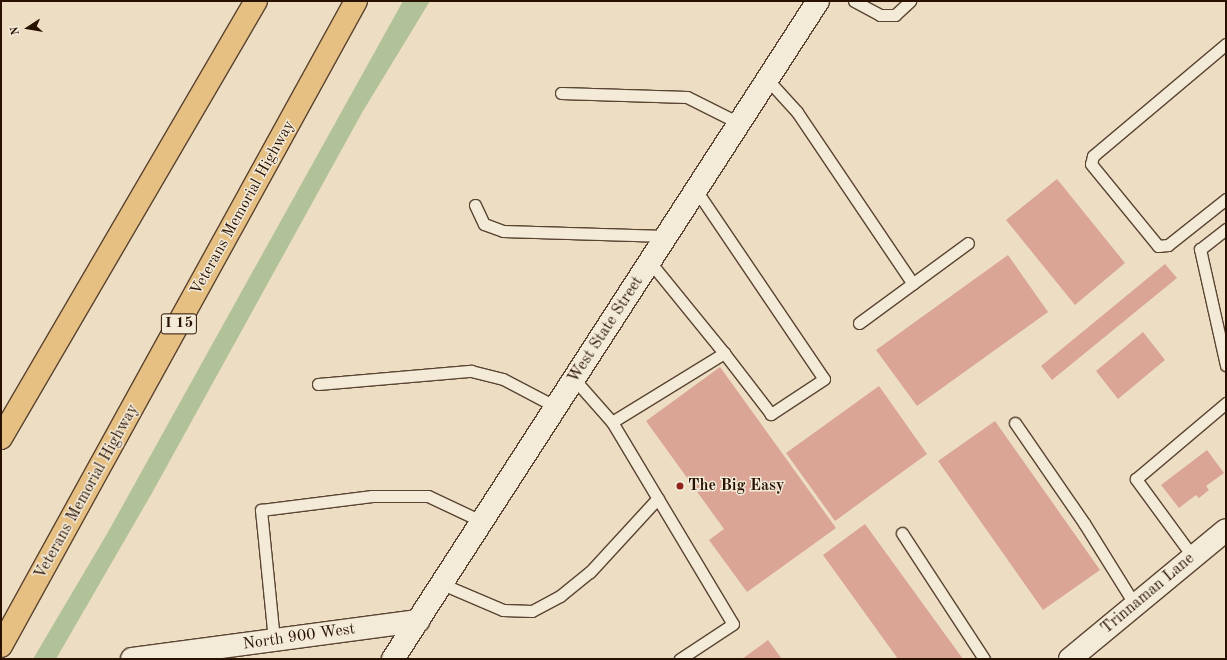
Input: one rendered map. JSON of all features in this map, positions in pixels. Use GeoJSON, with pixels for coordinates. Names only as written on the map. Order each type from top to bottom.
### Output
{"type":"FeatureCollection","features":[{"type":"Feature","properties":{"kind":"highway"},"geometry":{"type":"LineString","coordinates":[[1,438],[256,1]]}},
{"type":"Feature","properties":{"kind":"highway","name":"Veterans Memorial Highway"},"geometry":{"type":"LineString","coordinates":[[1,646],[356,1]]}},
{"type":"Feature","properties":{"kind":"main road","name":"West State Street"},"geometry":{"type":"LineString","coordinates":[[393,659],[483,522],[818,1]]}},
{"type":"Feature","properties":{"kind":"main road","name":"Trinnaman Lane"},"geometry":{"type":"LineString","coordinates":[[1070,659],[1226,530]]}},
{"type":"Feature","properties":{"kind":"main road","name":"North 900 West"},"geometry":{"type":"LineString","coordinates":[[132,659],[418,621]]}},
{"type":"Feature","properties":{"kind":"lane"},"geometry":{"type":"LineString","coordinates":[[854,1],[880,15],[895,16],[910,1]]}},
{"type":"Feature","properties":{"kind":"lane"},"geometry":{"type":"LineString","coordinates":[[1226,44],[1092,156],[1091,164],[1158,246],[1168,245],[1226,199]]}},
{"type":"Feature","properties":{"kind":"lane"},"geometry":{"type":"LineString","coordinates":[[767,79],[797,112],[912,284]]}},
{"type":"Feature","properties":{"kind":"lane"},"geometry":{"type":"LineString","coordinates":[[561,93],[687,97],[739,123]]}},
{"type":"Feature","properties":{"kind":"lane"},"geometry":{"type":"LineString","coordinates":[[650,262],[724,353],[771,414],[824,379],[696,190]]}},
{"type":"Feature","properties":{"kind":"lane"},"geometry":{"type":"LineString","coordinates":[[475,205],[484,224],[503,231],[666,236]]}},
{"type":"Feature","properties":{"kind":"lane"},"geometry":{"type":"LineString","coordinates":[[1226,229],[1200,249],[1226,365]]}},
{"type":"Feature","properties":{"kind":"lane"},"geometry":{"type":"LineString","coordinates":[[859,323],[968,243]]}},
{"type":"Feature","properties":{"kind":"lane"},"geometry":{"type":"LineString","coordinates":[[612,422],[724,353]]}},
{"type":"Feature","properties":{"kind":"lane"},"geometry":{"type":"LineString","coordinates":[[318,384],[471,371],[503,379],[556,407]]}},
{"type":"Feature","properties":{"kind":"lane"},"geometry":{"type":"LineString","coordinates":[[574,379],[612,422],[733,624],[680,659]]}},
{"type":"Feature","properties":{"kind":"lane"},"geometry":{"type":"LineString","coordinates":[[1193,557],[1136,479],[1226,403]]}},
{"type":"Feature","properties":{"kind":"lane"},"geometry":{"type":"LineString","coordinates":[[1015,423],[1084,523],[1135,605]]}},
{"type":"Feature","properties":{"kind":"lane"},"geometry":{"type":"LineString","coordinates":[[274,640],[261,510],[372,496],[428,496],[483,522]]}},
{"type":"Feature","properties":{"kind":"lane"},"geometry":{"type":"LineString","coordinates":[[442,584],[503,610],[532,611],[560,596],[595,567],[658,498]]}},
{"type":"Feature","properties":{"kind":"lane"},"geometry":{"type":"LineString","coordinates":[[902,533],[984,659]]}},
{"type":"Feature","properties":{"kind":"green space"},"geometry":{"type":"Polygon","coordinates":[[[403,1],[430,1],[363,111],[152,493],[56,659],[33,659],[108,532],[403,1]]]}},
{"type":"Feature","properties":{"kind":"building"},"geometry":{"type":"Polygon","coordinates":[[[1057,179],[1125,263],[1075,305],[1006,220],[1057,179]]]}},
{"type":"Feature","properties":{"kind":"building"},"geometry":{"type":"Polygon","coordinates":[[[1008,255],[1048,312],[917,406],[876,350],[1008,255]]]}},
{"type":"Feature","properties":{"kind":"building"},"geometry":{"type":"Polygon","coordinates":[[[1165,264],[1177,278],[1052,380],[1041,366],[1165,264]]]}},
{"type":"Feature","properties":{"kind":"building"},"geometry":{"type":"Polygon","coordinates":[[[1143,332],[1165,360],[1118,399],[1096,371],[1143,332]]]}},
{"type":"Feature","properties":{"kind":"building"},"geometry":{"type":"Polygon","coordinates":[[[720,367],[836,528],[747,592],[709,540],[724,529],[646,421],[720,367]]]}},
{"type":"Feature","properties":{"kind":"building"},"geometry":{"type":"Polygon","coordinates":[[[879,386],[927,454],[835,521],[786,453],[879,386]]]}},
{"type":"Feature","properties":{"kind":"building"},"geometry":{"type":"Polygon","coordinates":[[[995,421],[1100,570],[1043,610],[938,461],[995,421]]]}},
{"type":"Feature","properties":{"kind":"building"},"geometry":{"type":"Polygon","coordinates":[[[1207,450],[1224,473],[1206,486],[1209,490],[1199,498],[1196,495],[1179,508],[1161,485],[1207,450]]]}},
{"type":"Feature","properties":{"kind":"building"},"geometry":{"type":"Polygon","coordinates":[[[865,524],[963,659],[898,659],[823,555],[865,524]]]}},
{"type":"Feature","properties":{"kind":"building"},"geometry":{"type":"Polygon","coordinates":[[[768,640],[782,659],[742,659],[768,640]]]}},
{"type":"Feature","properties":{"kind":"place","name":"The Big Easy"},"geometry":{"type":"Point","coordinates":[680,486]}}]}
